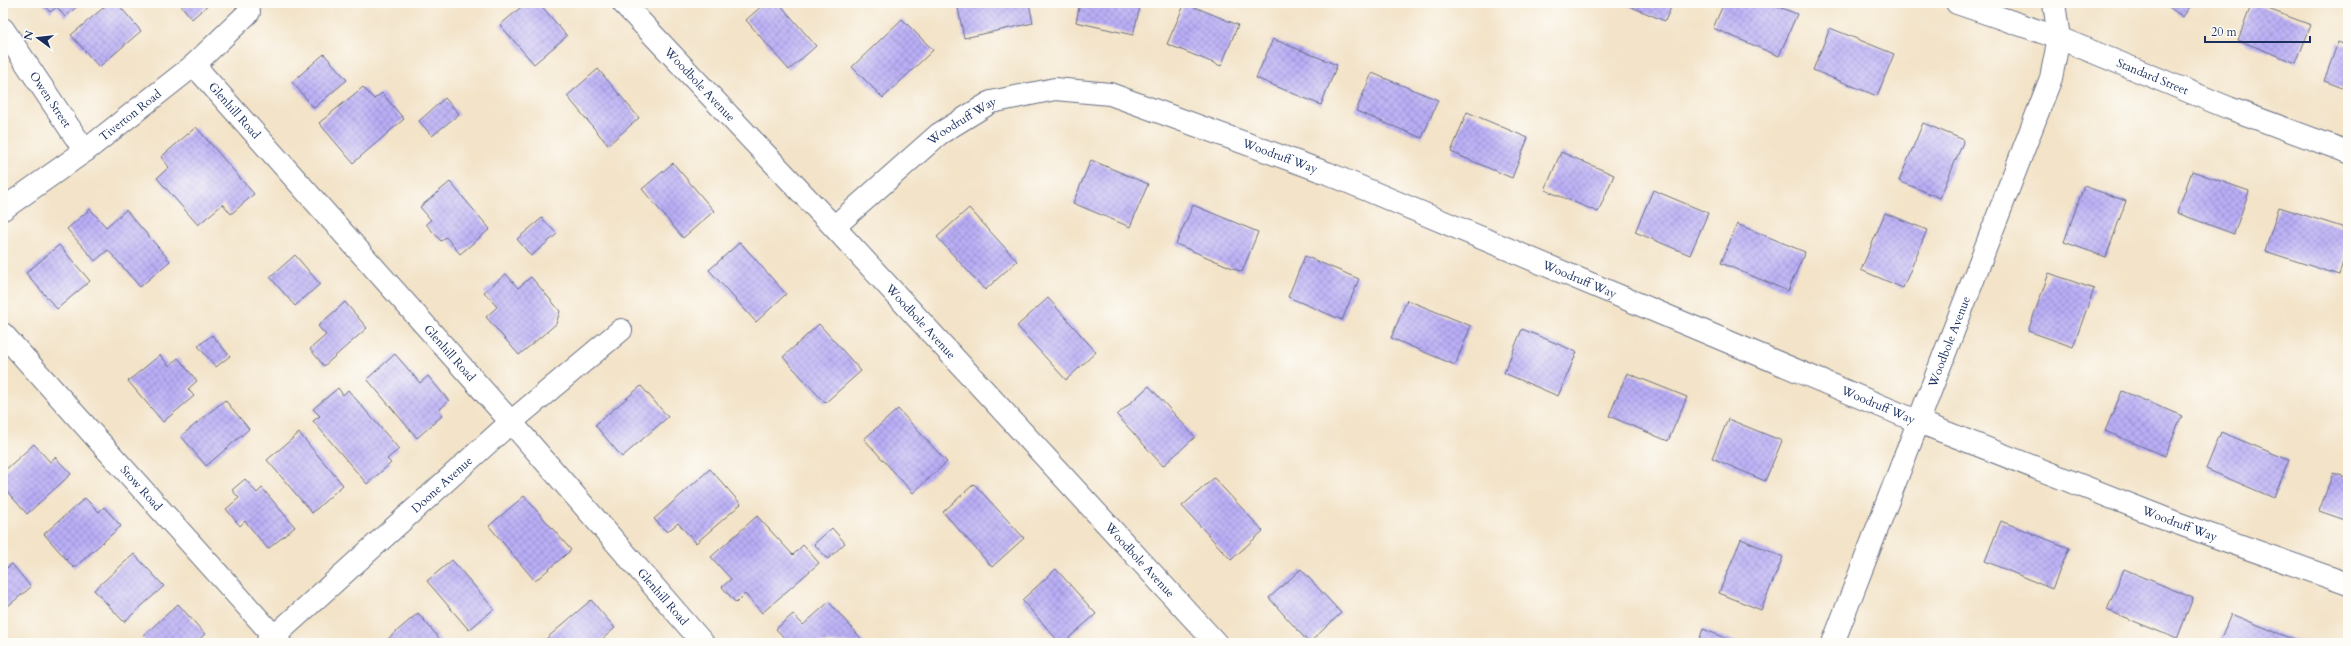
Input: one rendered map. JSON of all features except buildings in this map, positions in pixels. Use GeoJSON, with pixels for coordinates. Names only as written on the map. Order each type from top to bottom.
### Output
{"type":"FeatureCollection","features":[{"type":"Feature","properties":{"kind":"street","name":"Woodbole Avenue"},"geometry":{"type":"LineString","coordinates":[[623,3],[834,227],[1216,643]]}},
{"type":"Feature","properties":{"kind":"street","name":"Standard Street"},"geometry":{"type":"LineString","coordinates":[[1957,3],[2059,38],[2229,108],[2348,152]]}},
{"type":"Feature","properties":{"kind":"street","name":"Woodbole Avenue"},"geometry":{"type":"LineString","coordinates":[[1833,643],[2051,78],[2059,38],[2054,3]]}},
{"type":"Feature","properties":{"kind":"street","name":"Tiverton Road"},"geometry":{"type":"LineString","coordinates":[[3,209],[85,150],[194,65],[249,12]]}},
{"type":"Feature","properties":{"kind":"street","name":"Owen Street"},"geometry":{"type":"LineString","coordinates":[[3,29],[85,150]]}},
{"type":"Feature","properties":{"kind":"street","name":"Glenhill Road"},"geometry":{"type":"LineString","coordinates":[[194,65],[511,422],[704,643]]}},
{"type":"Feature","properties":{"kind":"street","name":"Woodruff Way"},"geometry":{"type":"LineString","coordinates":[[834,227],[939,134],[991,102],[1056,89],[1110,94],[1327,174],[1919,422],[2174,522],[2348,584]]}},
{"type":"Feature","properties":{"kind":"street","name":"Doone Avenue"},"geometry":{"type":"LineString","coordinates":[[274,641],[511,422],[621,330]]}},
{"type":"Feature","properties":{"kind":"street","name":"Stow Road"},"geometry":{"type":"LineString","coordinates":[[3,334],[274,641]]}}]}
